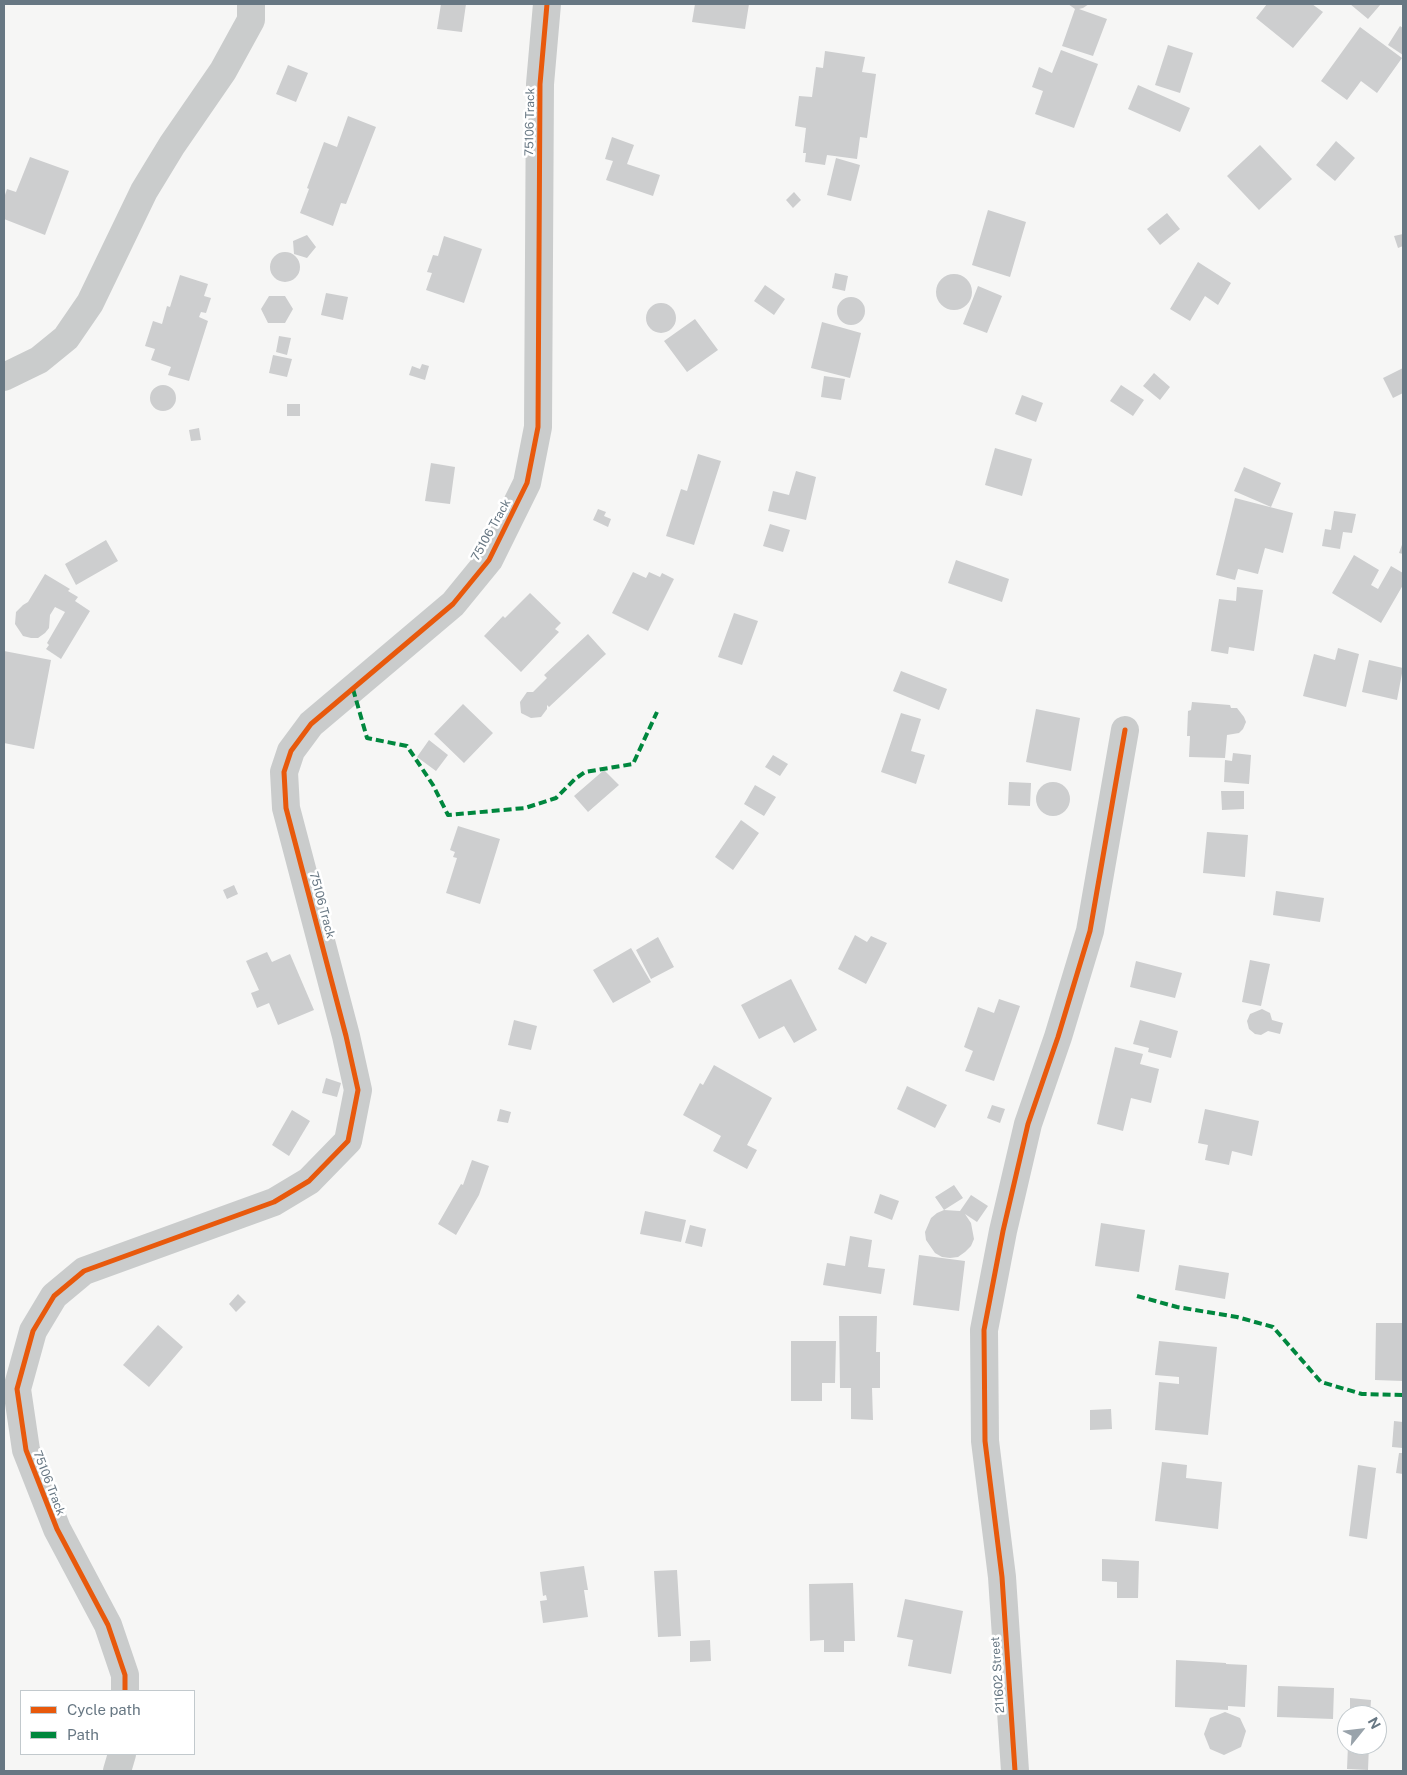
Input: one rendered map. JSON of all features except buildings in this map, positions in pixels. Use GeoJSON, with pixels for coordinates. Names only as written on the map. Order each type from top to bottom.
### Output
{"type":"FeatureCollection","features":[{"type":"Feature","properties":{"kind":"street"},"geometry":{"type":"LineString","coordinates":[[4,377],[39,360],[66,338],[90,303],[144,190],[172,145],[224,71],[251,20],[251,4]]}},
{"type":"Feature","properties":{"kind":"street","name":"75106 Track"},"geometry":{"type":"LineString","coordinates":[[125,1690],[125,1675],[108,1625],[56,1529],[26,1450],[17,1389],[33,1331],[54,1296],[84,1271],[274,1202],[309,1181],[348,1141],[358,1090],[346,1036],[286,808],[284,772],[290,751],[312,724],[453,604],[489,560],[527,483],[538,427],[540,84],[547,4]]}},
{"type":"Feature","properties":{"kind":"street","name":"211602 Street"},"geometry":{"type":"LineString","coordinates":[[1014,1771],[1002,1577],[985,1441],[984,1330],[1003,1231],[1028,1124],[1058,1037],[1090,931],[1125,730]]}},
{"type":"Feature","properties":{"kind":"street"},"geometry":{"type":"LineString","coordinates":[[118,1771],[122,1755]]}},
{"type":"Feature","properties":{"kind":"marked path"},"geometry":{"type":"LineString","coordinates":[[353,689],[367,738],[407,746],[433,785],[448,815],[525,808],[556,798],[585,772],[633,764],[657,712]]}},
{"type":"Feature","properties":{"kind":"marked path"},"geometry":{"type":"LineString","coordinates":[[1137,1296],[1177,1307],[1237,1317],[1273,1327],[1321,1382],[1362,1394],[1403,1395]]}},
{"type":"Feature","properties":{"kind":"cycle path"},"geometry":{"type":"LineString","coordinates":[[125,1690],[125,1675],[108,1625],[57,1529],[26,1450],[17,1389],[33,1331],[54,1296],[84,1271],[274,1202],[309,1181],[348,1141],[358,1090],[346,1036],[286,808],[284,772],[291,751],[311,724],[453,604],[489,560],[527,483],[538,427],[540,84],[547,4]]}},
{"type":"Feature","properties":{"kind":"cycle path"},"geometry":{"type":"LineString","coordinates":[[1015,1771],[1002,1577],[985,1441],[984,1330],[1003,1231],[1028,1124],[1058,1037],[1090,931],[1125,730]]}}]}
